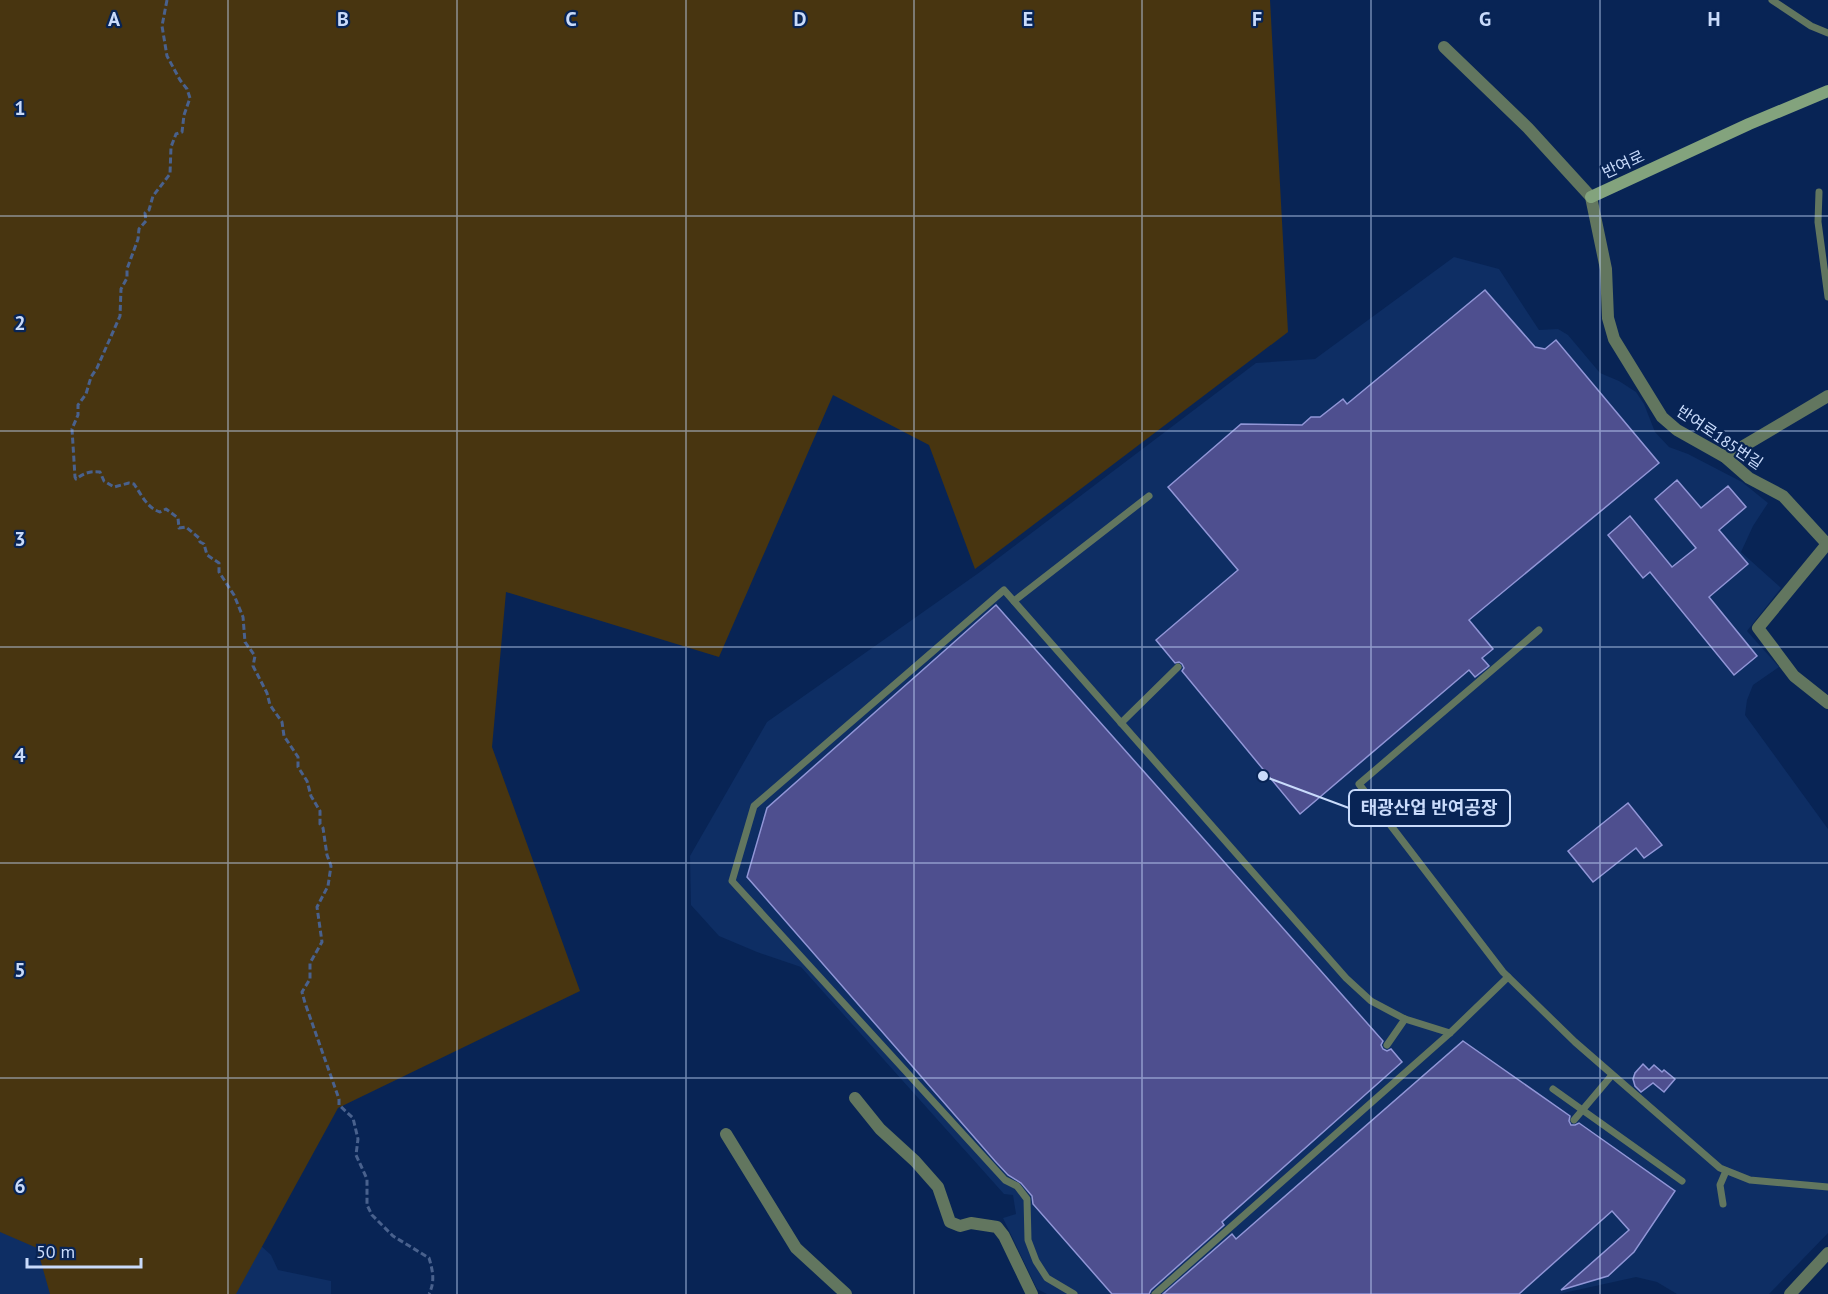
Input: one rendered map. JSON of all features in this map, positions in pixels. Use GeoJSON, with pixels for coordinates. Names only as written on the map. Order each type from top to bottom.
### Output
{"type":"FeatureCollection","features":[{"type":"Feature","properties":{"kind":"street","name":"반여로"},"geometry":{"type":"LineString","coordinates":[[1444,47],[1528,128],[1591,196],[1749,124],[1828,91]]}},
{"type":"Feature","properties":{"kind":"street","name":"반여로185번길"},"geometry":{"type":"LineString","coordinates":[[1591,196],[1606,269],[1608,318],[1614,339],[1662,417],[1677,430],[1725,457],[1749,478],[1784,496],[1828,545]]}},
{"type":"Feature","properties":{"kind":"street"},"geometry":{"type":"LineString","coordinates":[[1725,457],[1828,396]]}},
{"type":"Feature","properties":{"kind":"street"},"geometry":{"type":"LineString","coordinates":[[1828,545],[1758,628],[1794,676],[1828,703]]}},
{"type":"Feature","properties":{"kind":"street"},"geometry":{"type":"LineString","coordinates":[[855,1098],[880,1129],[915,1161],[938,1187],[950,1222],[960,1226],[971,1223],[997,1227],[1004,1236],[1032,1294]]}},
{"type":"Feature","properties":{"kind":"street"},"geometry":{"type":"LineString","coordinates":[[726,1134],[796,1248],[846,1294]]}},
{"type":"Feature","properties":{"kind":"street"},"geometry":{"type":"LineString","coordinates":[[1790,1294],[1828,1253]]}},
{"type":"Feature","properties":{"kind":"lane"},"geometry":{"type":"LineString","coordinates":[[1772,0],[1811,26],[1828,33]]}},
{"type":"Feature","properties":{"kind":"lane"},"geometry":{"type":"LineString","coordinates":[[1819,192],[1818,222],[1828,297]]}},
{"type":"Feature","properties":{"kind":"lane"},"geometry":{"type":"LineString","coordinates":[[1014,601],[1149,496]]}},
{"type":"Feature","properties":{"kind":"lane"},"geometry":{"type":"LineString","coordinates":[[1074,1294],[1047,1278],[1036,1261],[1029,1240],[1027,1199],[1017,1186],[1005,1180],[732,881],[754,806],[1004,590],[1346,978],[1371,1001],[1405,1019],[1450,1034]]}},
{"type":"Feature","properties":{"kind":"lane"},"geometry":{"type":"LineString","coordinates":[[1539,630],[1359,784],[1508,976],[1575,1042],[1720,1168],[1750,1180],[1828,1187]]}},
{"type":"Feature","properties":{"kind":"lane"},"geometry":{"type":"LineString","coordinates":[[1121,723],[1178,667]]}},
{"type":"Feature","properties":{"kind":"lane"},"geometry":{"type":"LineString","coordinates":[[1155,1294],[1450,1034],[1508,976]]}},
{"type":"Feature","properties":{"kind":"lane"},"geometry":{"type":"LineString","coordinates":[[1387,1045],[1405,1019]]}},
{"type":"Feature","properties":{"kind":"lane"},"geometry":{"type":"LineString","coordinates":[[1574,1120],[1612,1075]]}},
{"type":"Feature","properties":{"kind":"lane"},"geometry":{"type":"LineString","coordinates":[[1553,1089],[1682,1181]]}},
{"type":"Feature","properties":{"kind":"lane"},"geometry":{"type":"LineString","coordinates":[[1723,1204],[1720,1185],[1726,1171]]}},
{"type":"Feature","properties":{"kind":"path"},"geometry":{"type":"LineString","coordinates":[[167,0],[162,26],[167,56],[190,98],[184,115],[182,132],[176,134],[171,147],[170,174],[153,196],[149,210],[145,213],[146,221],[139,229],[138,239],[127,270],[127,278],[121,289],[120,316],[91,377],[86,394],[78,405],[78,415],[72,429],[75,477],[76,479],[92,471],[100,472],[104,481],[114,487],[134,484],[147,504],[154,510],[160,512],[166,509],[178,518],[179,528],[186,527],[199,538],[204,544],[207,555],[219,563],[219,572],[234,595],[243,617],[245,642],[255,656],[253,666],[267,693],[270,705],[282,722],[284,736],[298,757],[298,767],[320,811],[320,824],[324,828],[327,855],[332,866],[328,886],[317,907],[322,942],[310,963],[310,979],[302,993],[339,1099],[339,1105],[353,1118],[358,1140],[356,1155],[367,1179],[367,1205],[376,1220],[393,1236],[429,1258],[433,1285],[429,1294]]}},
{"type":"Feature","properties":{"kind":"shaded area"},"geometry":{"type":"Polygon","coordinates":[[[0,0],[1270,0],[1288,332],[975,569],[929,445],[833,395],[719,657],[506,592],[492,747],[580,991],[338,1108],[236,1294],[50,1294],[37,1248],[0,1232],[0,0]]]}},
{"type":"Feature","properties":{"kind":"shaded area"},"geometry":{"type":"Polygon","coordinates":[[[1454,257],[1499,269],[1539,330],[1558,329],[1568,335],[1600,373],[1636,392],[1644,404],[1655,432],[1669,447],[1688,454],[1742,482],[1768,503],[1753,526],[1741,552],[1781,588],[1747,631],[1779,667],[1753,685],[1747,700],[1745,715],[1828,829],[1828,1233],[1769,1294],[1677,1294],[1657,1282],[1636,1277],[1559,1294],[1047,1294],[1037,1289],[1003,1218],[1016,1214],[1013,1195],[1004,1194],[801,967],[719,936],[691,905],[690,856],[767,722],[980,572],[1256,363],[1315,359],[1454,257]]]}},
{"type":"Feature","properties":{"kind":"shaded area"},"geometry":{"type":"Polygon","coordinates":[[[0,1232],[259,1244],[271,1255],[278,1270],[331,1281],[331,1294],[0,1294],[0,1232]]]}},
{"type":"Feature","properties":{"kind":"building"},"geometry":{"type":"Polygon","coordinates":[[[1485,290],[1535,347],[1545,349],[1556,340],[1659,463],[1469,620],[1493,649],[1482,658],[1489,666],[1475,677],[1469,670],[1300,814],[1182,671],[1184,668],[1182,664],[1175,663],[1156,640],[1238,570],[1168,487],[1241,424],[1302,425],[1311,417],[1320,417],[1343,399],[1347,404],[1485,290]]]}},
{"type":"Feature","properties":{"kind":"building"},"geometry":{"type":"Polygon","coordinates":[[[1677,480],[1701,508],[1728,486],[1746,507],[1719,530],[1748,564],[1709,597],[1757,656],[1734,675],[1650,572],[1643,578],[1608,535],[1630,516],[1672,567],[1696,548],[1655,499],[1677,480]]]}},
{"type":"Feature","properties":{"kind":"building"},"geometry":{"type":"Polygon","coordinates":[[[996,605],[1383,1041],[1381,1045],[1383,1049],[1387,1051],[1391,1049],[1402,1062],[1222,1222],[1224,1225],[1149,1294],[1112,1294],[1033,1204],[1032,1196],[1021,1183],[1008,1175],[995,1161],[747,877],[767,808],[996,605]]]}},
{"type":"Feature","properties":{"kind":"building"},"geometry":{"type":"Polygon","coordinates":[[[1628,803],[1662,845],[1644,858],[1636,848],[1593,882],[1568,851],[1628,803]]]}},
{"type":"Feature","properties":{"kind":"building"},"geometry":{"type":"Polygon","coordinates":[[[1463,1041],[1570,1116],[1571,1125],[1579,1123],[1675,1191],[1634,1252],[1608,1276],[1561,1290],[1629,1230],[1612,1211],[1519,1294],[1163,1294],[1232,1234],[1236,1239],[1463,1041]]]}},
{"type":"Feature","properties":{"kind":"building"},"geometry":{"type":"Polygon","coordinates":[[[1643,1064],[1649,1070],[1654,1065],[1675,1079],[1664,1092],[1653,1083],[1641,1092],[1635,1086],[1633,1079],[1643,1064]]]}},
{"type":"Feature","properties":{"kind":"place","name":"태광산업 반여공장"},"geometry":{"type":"Point","coordinates":[1263,776]}}]}
